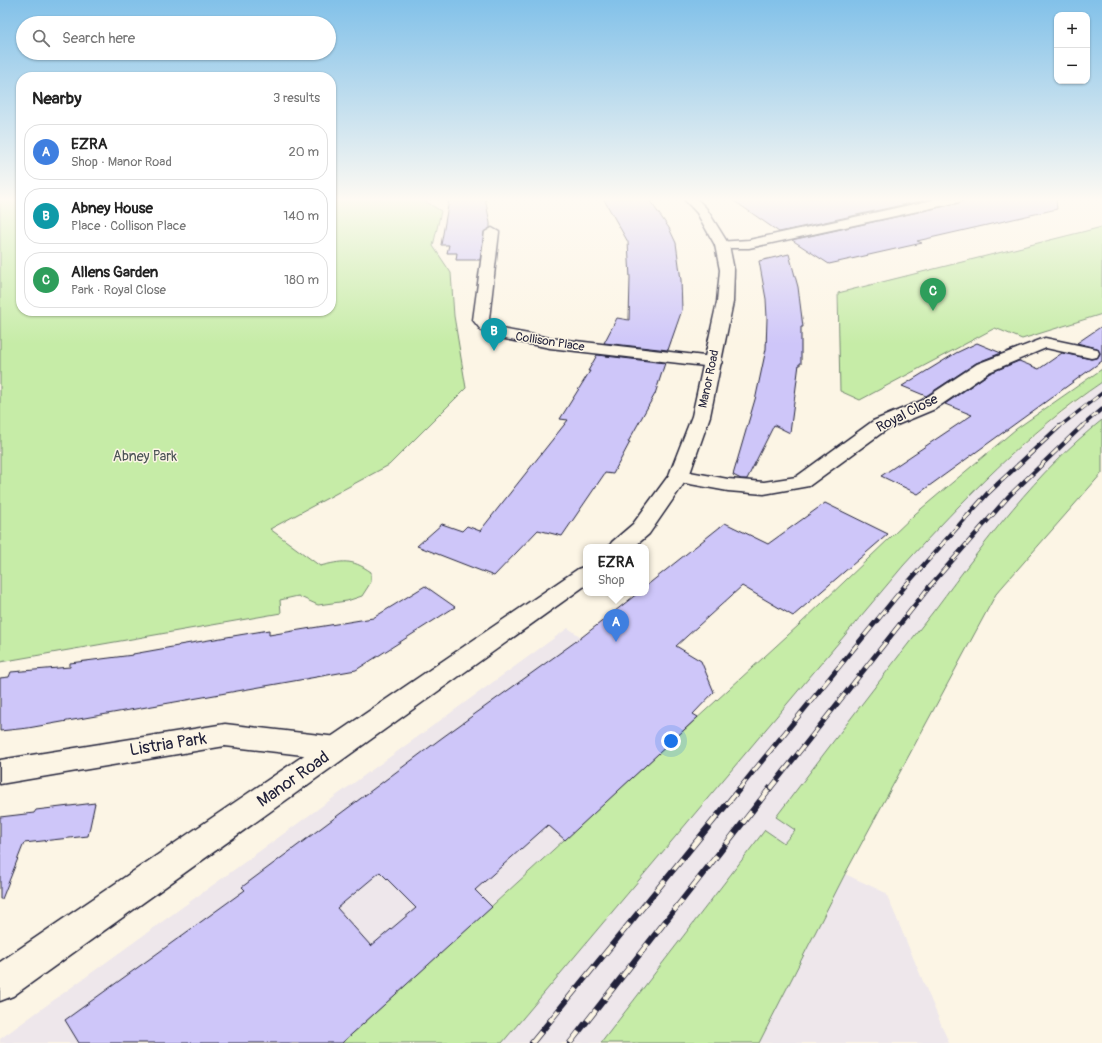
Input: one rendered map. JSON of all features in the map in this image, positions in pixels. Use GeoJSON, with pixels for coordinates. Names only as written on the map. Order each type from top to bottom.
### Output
{"type":"FeatureCollection","features":[{"type":"Feature","properties":{"kind":"street","name":"Collison Place"},"geometry":{"type":"LineString","coordinates":[[490,247],[481,320],[491,332],[550,343],[713,362]]}},
{"type":"Feature","properties":{"kind":"street","name":"Manor Road"},"geometry":{"type":"LineString","coordinates":[[624,544],[641,529],[679,476],[701,416],[725,302],[727,270],[722,247]]}},
{"type":"Feature","properties":{"kind":"street","name":"Royal Close"},"geometry":{"type":"LineString","coordinates":[[679,476],[728,485],[764,488],[802,482],[880,425],[928,405],[983,368],[1045,343],[1091,353]]}},
{"type":"Feature","properties":{"kind":"street","name":"Manor Road"},"geometry":{"type":"LineString","coordinates":[[0,983],[583,576]]}},
{"type":"Feature","properties":{"kind":"street","name":"Listria Park"},"geometry":{"type":"LineString","coordinates":[[0,772],[225,735],[338,748]]}},
{"type":"Feature","properties":{"kind":"shaded area"},"geometry":{"type":"Polygon","coordinates":[[[1102,382],[1102,420],[1085,434],[1039,479],[994,531],[776,817],[795,829],[784,843],[765,831],[601,1043],[502,1043],[903,566],[950,514],[996,469],[1049,423],[1102,382]]]}},
{"type":"Feature","properties":{"kind":"shaded area"},"geometry":{"type":"Polygon","coordinates":[[[568,628],[698,717],[342,1043],[0,1043],[0,1039],[568,628]]]}},
{"type":"Feature","properties":{"kind":"shaded area"},"geometry":{"type":"Polygon","coordinates":[[[845,874],[886,893],[949,1043],[759,1043],[845,874]]]}},
{"type":"Feature","properties":{"kind":"green space","name":"Abney Park"},"geometry":{"type":"Polygon","coordinates":[[[0,247],[16,247],[16,316],[336,316],[336,247],[433,247],[451,273],[454,316],[466,388],[389,465],[270,529],[320,566],[346,562],[358,564],[371,572],[371,582],[362,596],[347,601],[318,605],[298,596],[280,600],[281,613],[0,662],[0,247]]]}},
{"type":"Feature","properties":{"kind":"green space"},"geometry":{"type":"Polygon","coordinates":[[[1023,247],[1102,247],[1102,314],[1022,339],[995,328],[860,400],[840,391],[838,293],[1023,247]]]}},
{"type":"Feature","properties":{"kind":"green space"},"geometry":{"type":"Polygon","coordinates":[[[1102,369],[1102,382],[1048,423],[997,468],[949,516],[903,566],[502,1043],[342,1043],[799,625],[915,514],[1016,429],[1102,369]]]}},
{"type":"Feature","properties":{"kind":"green space"},"geometry":{"type":"Polygon","coordinates":[[[1102,420],[1102,473],[996,594],[845,874],[759,1043],[601,1043],[765,830],[784,843],[795,830],[776,817],[1013,508],[1055,462],[1102,420]]]}},
{"type":"Feature","properties":{"kind":"building"},"geometry":{"type":"Polygon","coordinates":[[[449,247],[482,247],[480,260],[456,260],[457,253],[447,253],[449,247]]]}},
{"type":"Feature","properties":{"kind":"building"},"geometry":{"type":"Polygon","coordinates":[[[628,247],[676,247],[681,280],[682,310],[668,350],[604,343],[617,318],[629,320],[630,278],[628,247]]]}},
{"type":"Feature","properties":{"kind":"building"},"geometry":{"type":"Polygon","coordinates":[[[802,247],[906,247],[829,264],[802,247]]]}},
{"type":"Feature","properties":{"kind":"building"},"geometry":{"type":"Polygon","coordinates":[[[789,254],[798,287],[803,327],[801,327],[801,364],[799,364],[790,433],[774,425],[747,479],[741,479],[733,475],[756,396],[766,349],[766,299],[759,261],[789,254]]]}},
{"type":"Feature","properties":{"kind":"building"},"geometry":{"type":"Polygon","coordinates":[[[1102,326],[1102,361],[918,494],[881,476],[972,415],[945,404],[990,373],[1019,361],[1039,369],[1062,353],[1091,359],[1097,358],[1100,354],[1097,348],[1077,343],[1102,326]]]}},
{"type":"Feature","properties":{"kind":"building"},"geometry":{"type":"Polygon","coordinates":[[[977,343],[1001,353],[976,363],[926,396],[902,386],[956,353],[977,343]]]}},
{"type":"Feature","properties":{"kind":"building"},"geometry":{"type":"Polygon","coordinates":[[[597,355],[665,363],[655,394],[628,442],[630,442],[613,474],[605,473],[562,536],[538,530],[494,576],[417,546],[442,524],[462,531],[467,526],[480,531],[568,420],[560,419],[590,371],[588,371],[597,355]]]}},
{"type":"Feature","properties":{"kind":"building"},"geometry":{"type":"Polygon","coordinates":[[[825,503],[888,534],[793,616],[742,586],[676,646],[701,661],[714,692],[693,714],[698,717],[565,840],[548,825],[475,890],[492,907],[342,1043],[79,1043],[65,1020],[245,890],[242,887],[443,737],[582,637],[634,596],[649,596],[649,584],[725,523],[768,544],[825,503]],[[380,872],[337,908],[371,946],[416,908],[380,872]]]}},
{"type":"Feature","properties":{"kind":"building"},"geometry":{"type":"Polygon","coordinates":[[[425,586],[455,607],[356,670],[28,728],[0,731],[0,678],[9,677],[11,672],[70,667],[70,663],[133,655],[179,645],[269,630],[269,635],[373,618],[425,586]]]}},
{"type":"Feature","properties":{"kind":"building"},"geometry":{"type":"Polygon","coordinates":[[[95,803],[88,836],[24,843],[2,899],[0,899],[0,817],[34,813],[36,810],[95,803]]]}},
{"type":"Feature","properties":{"kind":"railway"},"geometry":{"type":"LineString","coordinates":[[1059,427],[1102,393]]}},
{"type":"Feature","properties":{"kind":"railway"},"geometry":{"type":"LineString","coordinates":[[1081,427],[1102,409]]}},
{"type":"Feature","properties":{"kind":"railway"},"geometry":{"type":"LineString","coordinates":[[904,587],[987,494],[1060,426]]}},
{"type":"Feature","properties":{"kind":"railway"},"geometry":{"type":"LineString","coordinates":[[929,587],[1009,496],[1082,426]]}},
{"type":"Feature","properties":{"kind":"railway"},"geometry":{"type":"LineString","coordinates":[[739,789],[905,586]]}},
{"type":"Feature","properties":{"kind":"railway"},"geometry":{"type":"LineString","coordinates":[[770,789],[930,586]]}},
{"type":"Feature","properties":{"kind":"railway"},"geometry":{"type":"LineString","coordinates":[[532,1043],[740,788]]}},
{"type":"Feature","properties":{"kind":"railway"},"geometry":{"type":"LineString","coordinates":[[570,1043],[770,788]]}},
{"type":"Feature","properties":{"kind":"place","name":"Allens Garden"},"geometry":{"type":"Point","coordinates":[933,311]}},
{"type":"Feature","properties":{"kind":"place","name":"Abney House"},"geometry":{"type":"Point","coordinates":[494,351]}},
{"type":"Feature","properties":{"kind":"place","name":"EZRA"},"geometry":{"type":"Point","coordinates":[616,642]}}]}
